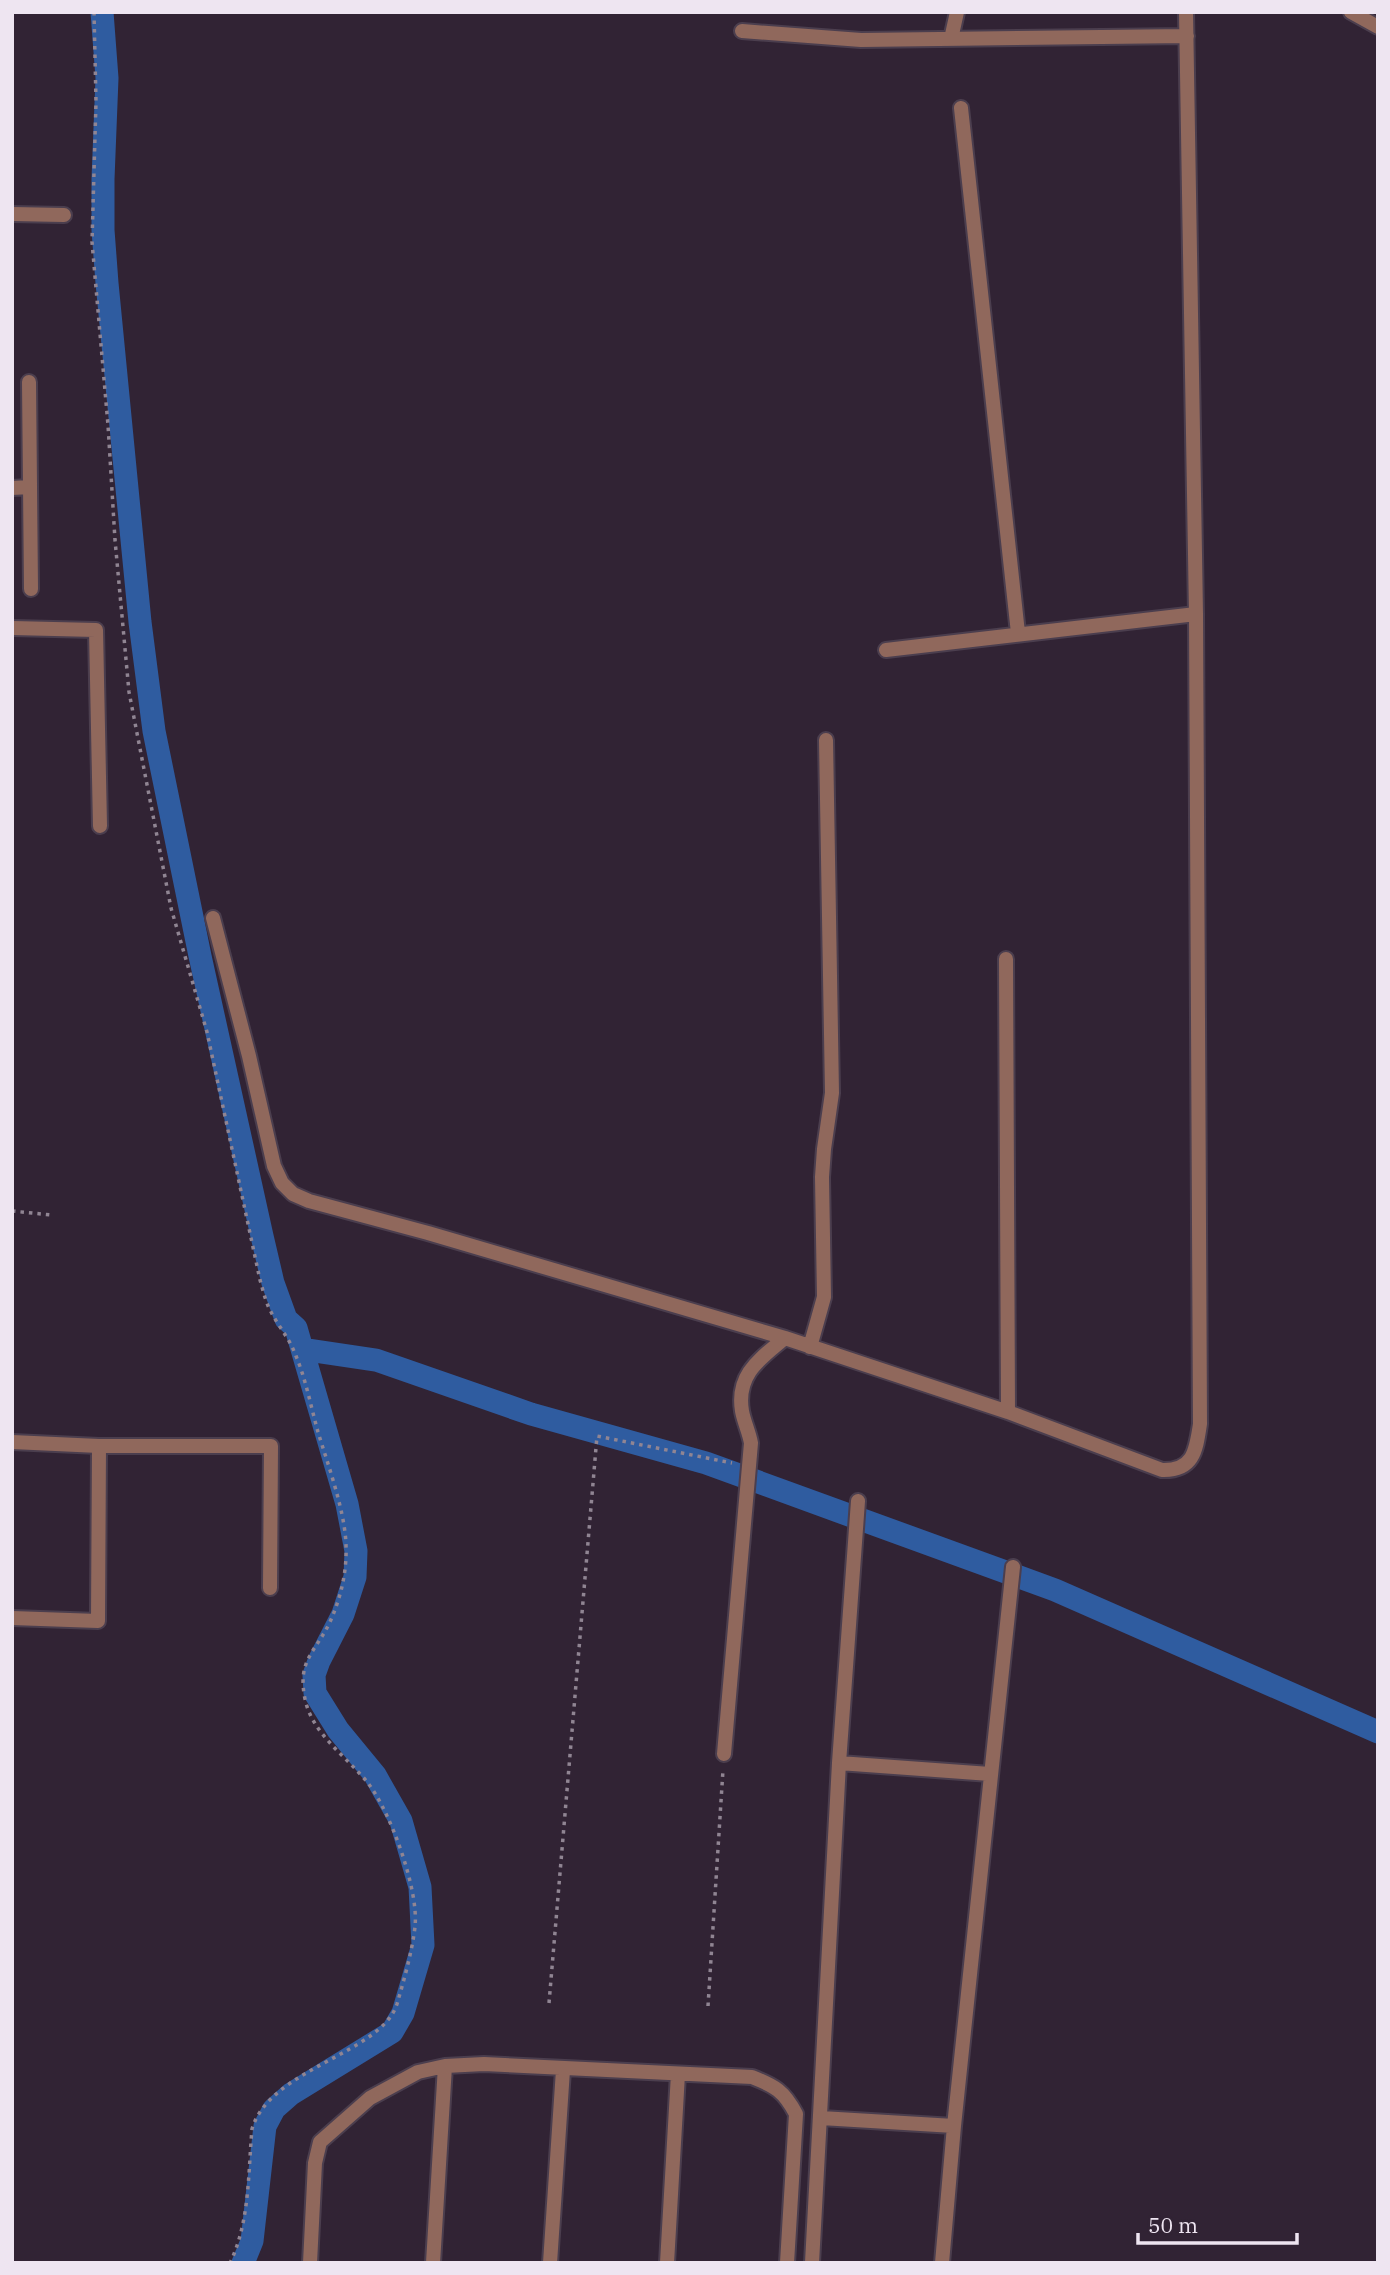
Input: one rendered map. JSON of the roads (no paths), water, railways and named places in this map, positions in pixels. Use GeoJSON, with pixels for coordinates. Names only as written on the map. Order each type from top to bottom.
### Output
{"type":"FeatureCollection","features":[{"type":"Feature","properties":{"kind":"street"},"geometry":{"type":"LineString","coordinates":[[951,39],[957,12]]}},
{"type":"Feature","properties":{"kind":"street"},"geometry":{"type":"LineString","coordinates":[[213,918],[274,1166],[282,1183],[293,1194],[309,1201],[428,1233],[785,1338],[1008,1412],[1162,1470],[1174,1471],[1182,1468],[1191,1459],[1196,1448],[1200,1424],[1195,614],[1186,12]]}},
{"type":"Feature","properties":{"kind":"street"},"geometry":{"type":"LineString","coordinates":[[1351,12],[1378,27]]}},
{"type":"Feature","properties":{"kind":"street"},"geometry":{"type":"LineString","coordinates":[[742,31],[861,40],[1186,36]]}},
{"type":"Feature","properties":{"kind":"street"},"geometry":{"type":"LineString","coordinates":[[961,108],[1018,633]]}},
{"type":"Feature","properties":{"kind":"street"},"geometry":{"type":"LineString","coordinates":[[12,214],[64,215]]}},
{"type":"Feature","properties":{"kind":"street"},"geometry":{"type":"LineString","coordinates":[[29,382],[30,589]]}},
{"type":"Feature","properties":{"kind":"street"},"geometry":{"type":"LineString","coordinates":[[12,488],[30,487]]}},
{"type":"Feature","properties":{"kind":"street"},"geometry":{"type":"LineString","coordinates":[[886,650],[1195,614]]}},
{"type":"Feature","properties":{"kind":"street"},"geometry":{"type":"LineString","coordinates":[[12,628],[96,630],[100,826]]}},
{"type":"Feature","properties":{"kind":"street"},"geometry":{"type":"LineString","coordinates":[[810,1346],[824,1297],[823,1168],[832,1093],[826,740]]}},
{"type":"Feature","properties":{"kind":"street"},"geometry":{"type":"LineString","coordinates":[[1006,959],[1008,1412]]}},
{"type":"Feature","properties":{"kind":"street"},"geometry":{"type":"LineString","coordinates":[[724,1754],[751,1443],[742,1400],[747,1373],[785,1338]]}},
{"type":"Feature","properties":{"kind":"street"},"geometry":{"type":"LineString","coordinates":[[12,1442],[99,1446],[271,1446],[270,1588]]}},
{"type":"Feature","properties":{"kind":"street"},"geometry":{"type":"LineString","coordinates":[[12,1618],[98,1621],[99,1446]]}},
{"type":"Feature","properties":{"kind":"street"},"geometry":{"type":"LineString","coordinates":[[812,2263],[839,1763],[858,1501]]}},
{"type":"Feature","properties":{"kind":"street"},"geometry":{"type":"LineString","coordinates":[[943,2263],[954,2126],[1013,1567]]}},
{"type":"Feature","properties":{"kind":"street"},"geometry":{"type":"LineString","coordinates":[[839,1763],[990,1774]]}},
{"type":"Feature","properties":{"kind":"street"},"geometry":{"type":"LineString","coordinates":[[310,2263],[314,2163],[320,2142],[370,2098],[418,2072],[445,2066],[484,2064],[563,2070],[752,2077],[771,2084],[787,2095],[796,2113],[787,2263]]}},
{"type":"Feature","properties":{"kind":"street"},"geometry":{"type":"LineString","coordinates":[[433,2263],[445,2066]]}},
{"type":"Feature","properties":{"kind":"street"},"geometry":{"type":"LineString","coordinates":[[550,2263],[563,2070]]}},
{"type":"Feature","properties":{"kind":"street"},"geometry":{"type":"LineString","coordinates":[[667,2263],[678,2074]]}},
{"type":"Feature","properties":{"kind":"street"},"geometry":{"type":"LineString","coordinates":[[821,2118],[954,2126]]}},
{"type":"Feature","properties":{"kind":"waterway"},"geometry":{"type":"LineString","coordinates":[[102,12],[107,78],[103,230],[140,622],[154,731],[200,956],[273,1283],[286,1319],[296,1328],[347,1504],[356,1551],[355,1577],[343,1614],[314,1675],[315,1693],[338,1730],[375,1775],[401,1821],[420,1887],[423,1945],[403,2013],[392,2032],[291,2094],[274,2109],[265,2126],[252,2241],[243,2263]]}},
{"type":"Feature","properties":{"kind":"waterway"},"geometry":{"type":"LineString","coordinates":[[302,1349],[376,1360],[531,1414],[706,1463],[1055,1590],[1378,1732]]}}]}
